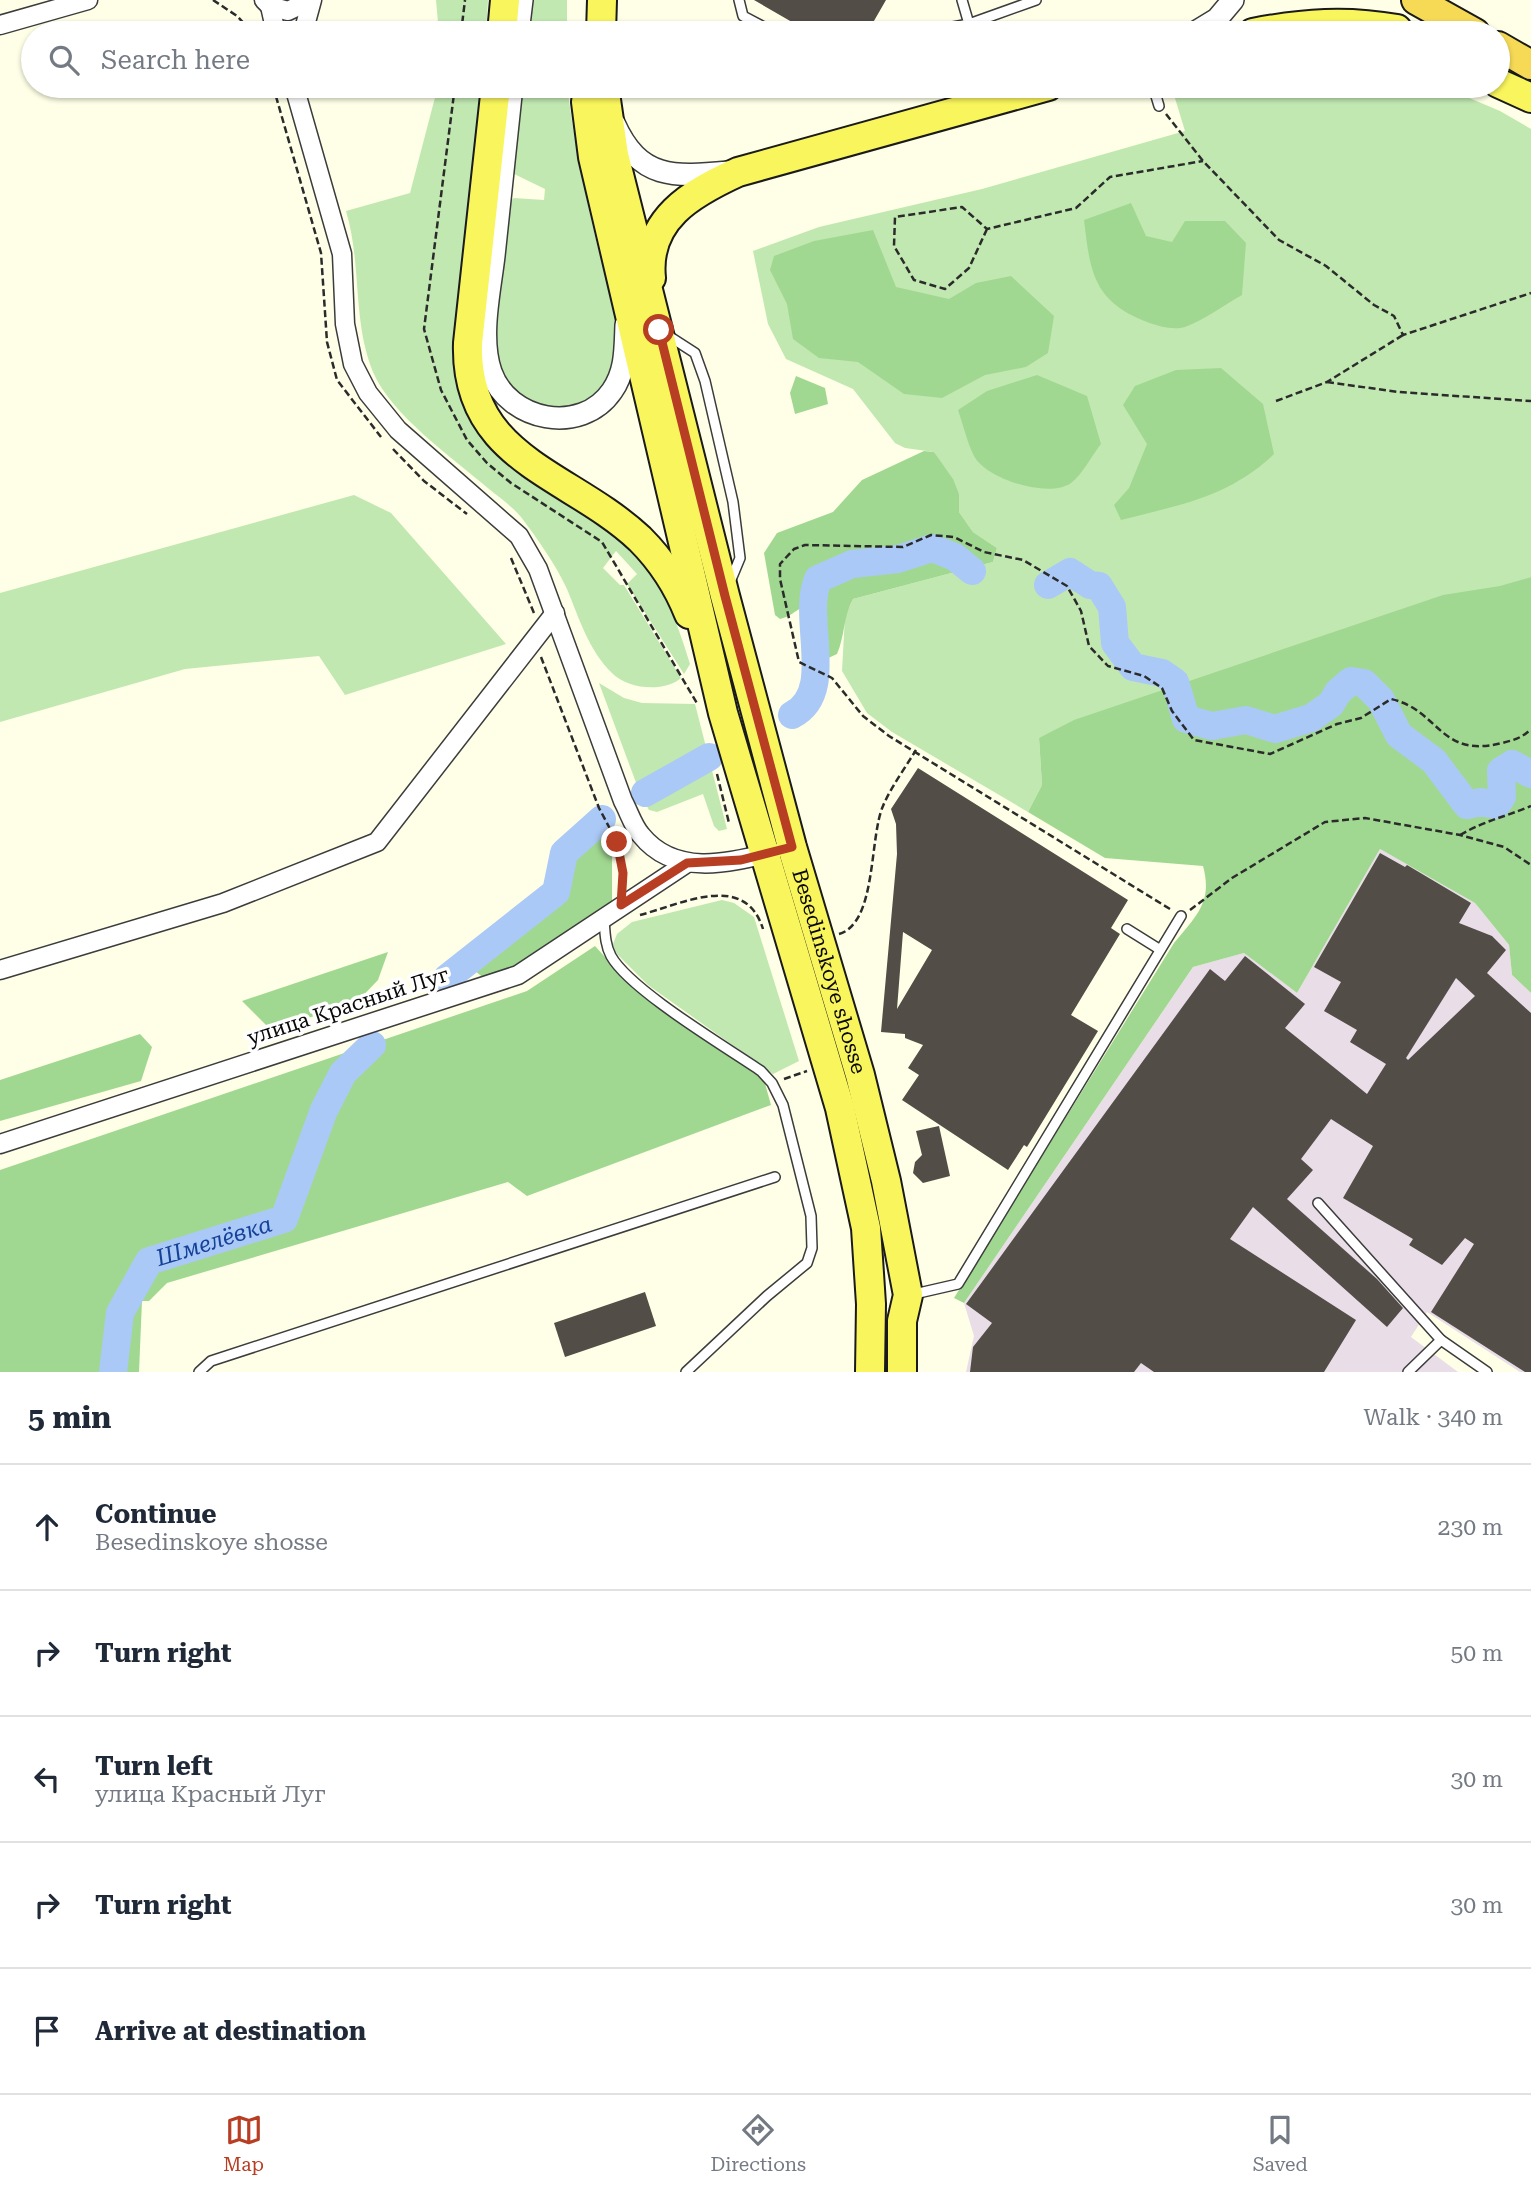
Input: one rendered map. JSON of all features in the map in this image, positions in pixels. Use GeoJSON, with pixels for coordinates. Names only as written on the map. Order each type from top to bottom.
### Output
{"type":"FeatureCollection","features":[{"type":"Feature","properties":{"kind":"highway"},"geometry":{"type":"LineString","coordinates":[[1416,0],[1454,21]]}},
{"type":"Feature","properties":{"kind":"highway"},"geometry":{"type":"LineString","coordinates":[[1510,53],[1531,65]]}},
{"type":"Feature","properties":{"kind":"main road"},"geometry":{"type":"LineString","coordinates":[[503,21],[505,0]]}},
{"type":"Feature","properties":{"kind":"main road"},"geometry":{"type":"LineString","coordinates":[[583,21],[584,0]]}},
{"type":"Feature","properties":{"kind":"main road"},"geometry":{"type":"LineString","coordinates":[[601,21],[602,0]]}},
{"type":"Feature","properties":{"kind":"main road"},"geometry":{"type":"LineString","coordinates":[[1349,0],[1385,21]]}},
{"type":"Feature","properties":{"kind":"main road"},"geometry":{"type":"LineString","coordinates":[[1510,88],[1531,98]]}},
{"type":"Feature","properties":{"kind":"main road"},"geometry":{"type":"LineString","coordinates":[[495,98],[468,343],[467,361],[473,394],[480,413],[514,454],[638,538],[662,564],[682,598],[711,706]]}},
{"type":"Feature","properties":{"kind":"main road","name":"Besedinskoye shosse"},"geometry":{"type":"LineString","coordinates":[[597,98],[593,157],[627,295],[711,706],[764,854],[840,1108],[858,1184],[866,1228],[871,1304],[870,1372]]}},
{"type":"Feature","properties":{"kind":"main road","name":"Besedinskoye shosse"},"geometry":{"type":"LineString","coordinates":[[600,98],[725,596],[792,847],[860,1075],[908,1295],[902,1321],[902,1372]]}},
{"type":"Feature","properties":{"kind":"main road"},"geometry":{"type":"LineString","coordinates":[[658,324],[651,271],[654,244],[665,219],[704,187],[738,172],[994,98]]}},
{"type":"Feature","properties":{"kind":"street"},"geometry":{"type":"LineString","coordinates":[[0,25],[88,0]]}},
{"type":"Feature","properties":{"kind":"street"},"geometry":{"type":"LineString","coordinates":[[266,2],[288,10],[311,0]]}},
{"type":"Feature","properties":{"kind":"street"},"geometry":{"type":"LineString","coordinates":[[306,21],[311,0]]}},
{"type":"Feature","properties":{"kind":"street"},"geometry":{"type":"LineString","coordinates":[[519,21],[522,0]]}},
{"type":"Feature","properties":{"kind":"street"},"geometry":{"type":"LineString","coordinates":[[1214,21],[1233,0]]}},
{"type":"Feature","properties":{"kind":"street"},"geometry":{"type":"LineString","coordinates":[[266,2],[272,21]]}},
{"type":"Feature","properties":{"kind":"street"},"geometry":{"type":"LineString","coordinates":[[298,98],[342,254],[345,324],[353,364],[368,393],[398,430],[519,536],[538,569],[624,801],[639,833],[653,848],[687,863],[715,863],[792,847]]}},
{"type":"Feature","properties":{"kind":"street"},"geometry":{"type":"LineString","coordinates":[[511,98],[488,312],[487,356],[497,387],[515,406],[537,416],[563,418],[589,411],[611,393],[624,368],[627,295]]}},
{"type":"Feature","properties":{"kind":"street"},"geometry":{"type":"LineString","coordinates":[[602,98],[634,157],[655,170],[679,176],[738,172]]}},
{"type":"Feature","properties":{"kind":"street"},"geometry":{"type":"LineString","coordinates":[[0,970],[223,903],[377,842],[555,614]]}},
{"type":"Feature","properties":{"kind":"street","name":"улица Красный Луг"},"geometry":{"type":"LineString","coordinates":[[0,1144],[518,975],[687,863]]}},
{"type":"Feature","properties":{"kind":"lane"},"geometry":{"type":"LineString","coordinates":[[739,0],[743,16],[752,21]]}},
{"type":"Feature","properties":{"kind":"lane"},"geometry":{"type":"LineString","coordinates":[[962,0],[968,21]]}},
{"type":"Feature","properties":{"kind":"lane"},"geometry":{"type":"LineString","coordinates":[[988,21],[1036,0]]}},
{"type":"Feature","properties":{"kind":"lane"},"geometry":{"type":"LineString","coordinates":[[1157,98],[1159,106]]}},
{"type":"Feature","properties":{"kind":"lane"},"geometry":{"type":"LineString","coordinates":[[908,1295],[958,1284],[1030,1158],[1181,916]]}},
{"type":"Feature","properties":{"kind":"lane"},"geometry":{"type":"LineString","coordinates":[[604,919],[605,941],[622,970],[641,988],[761,1071],[772,1083],[783,1105],[808,1204],[812,1248],[807,1263],[767,1296],[686,1372]]}},
{"type":"Feature","properties":{"kind":"lane"},"geometry":{"type":"LineString","coordinates":[[1127,929],[1159,949]]}},
{"type":"Feature","properties":{"kind":"lane"},"geometry":{"type":"LineString","coordinates":[[199,1372],[211,1361],[775,1177]]}},
{"type":"Feature","properties":{"kind":"lane"},"geometry":{"type":"LineString","coordinates":[[1318,1203],[1441,1340],[1487,1372]]}},
{"type":"Feature","properties":{"kind":"lane"},"geometry":{"type":"LineString","coordinates":[[1408,1372],[1441,1340]]}},
{"type":"Feature","properties":{"kind":"path"},"geometry":{"type":"LineString","coordinates":[[213,0],[242,21]]}},
{"type":"Feature","properties":{"kind":"path"},"geometry":{"type":"LineString","coordinates":[[462,21],[465,0]]}},
{"type":"Feature","properties":{"kind":"path"},"geometry":{"type":"LineString","coordinates":[[1159,106],[1203,161],[1279,240],[1325,266],[1374,305],[1394,316],[1403,335]]}},
{"type":"Feature","properties":{"kind":"path"},"geometry":{"type":"LineString","coordinates":[[987,229],[1076,208],[1110,177],[1203,161]]}},
{"type":"Feature","properties":{"kind":"path"},"geometry":{"type":"LineString","coordinates":[[962,207],[987,229],[969,268],[945,289],[914,280],[894,246],[895,217],[962,207]]}},
{"type":"Feature","properties":{"kind":"path"},"geometry":{"type":"LineString","coordinates":[[1276,401],[1327,382],[1403,335],[1531,293]]}},
{"type":"Feature","properties":{"kind":"path"},"geometry":{"type":"LineString","coordinates":[[1327,382],[1398,392],[1531,401]]}},
{"type":"Feature","properties":{"kind":"path"},"geometry":{"type":"LineString","coordinates":[[1531,729],[1522,738],[1487,747],[1459,744],[1445,736],[1411,704],[1391,699],[1361,718],[1337,724],[1270,754],[1194,740],[1172,711],[1162,688],[1143,676],[1108,666],[1089,646],[1081,611],[1066,586],[1023,560],[984,552],[954,537],[931,535],[903,547],[804,544],[794,549],[780,564],[780,579],[796,656],[803,664],[832,678],[863,716],[889,736],[916,750],[1181,916],[1232,878],[1325,822],[1365,818],[1460,835],[1504,847],[1531,865]]}},
{"type":"Feature","properties":{"kind":"path"},"geometry":{"type":"LineString","coordinates":[[622,578],[690,688],[711,706]]}},
{"type":"Feature","properties":{"kind":"path"},"geometry":{"type":"LineString","coordinates":[[834,935],[855,926],[863,906],[882,808],[916,750]]}},
{"type":"Feature","properties":{"kind":"path"},"geometry":{"type":"LineString","coordinates":[[1460,835],[1485,820],[1531,806]]}},
{"type":"Feature","properties":{"kind":"path"},"geometry":{"type":"LineString","coordinates":[[599,808],[617,842],[623,873],[621,905]]}},
{"type":"Feature","properties":{"kind":"path"},"geometry":{"type":"LineString","coordinates":[[604,919],[632,917],[724,895],[732,895],[754,908]]}},
{"type":"Feature","properties":{"kind":"path"},"geometry":{"type":"LineString","coordinates":[[772,1083],[807,1071]]}},
{"type":"Feature","properties":{"kind":"shaded area"},"geometry":{"type":"Polygon","coordinates":[[[1380,849],[1475,903],[1509,945],[1512,975],[1531,993],[1531,1372],[1520,1372],[1427,1312],[1411,1337],[1458,1372],[966,1372],[974,1336],[964,1303],[1193,967],[1244,953],[1297,993],[1380,849]]]}},
{"type":"Feature","properties":{"kind":"green space"},"geometry":{"type":"Polygon","coordinates":[[[436,0],[488,0],[487,21],[438,21],[436,0]]]}},
{"type":"Feature","properties":{"kind":"green space"},"geometry":{"type":"Polygon","coordinates":[[[528,0],[567,0],[567,21],[525,21],[528,0]]]}},
{"type":"Feature","properties":{"kind":"green space"},"geometry":{"type":"Polygon","coordinates":[[[435,98],[480,98],[454,333],[457,381],[468,417],[488,445],[513,468],[605,528],[645,567],[669,606],[680,634],[690,664],[684,674],[627,584],[637,574],[616,551],[603,568],[620,585],[624,585],[681,678],[674,683],[656,687],[636,686],[612,673],[591,644],[557,571],[521,517],[409,420],[382,388],[373,372],[362,332],[354,251],[346,211],[410,193],[435,98]]]}},
{"type":"Feature","properties":{"kind":"green space"},"geometry":{"type":"Polygon","coordinates":[[[517,98],[569,98],[584,185],[612,296],[618,336],[616,362],[603,387],[582,405],[569,410],[555,412],[541,409],[504,387],[492,344],[504,206],[514,198],[544,200],[545,189],[508,171],[517,98]]]}},
{"type":"Feature","properties":{"kind":"green space"},"geometry":{"type":"Polygon","coordinates":[[[1175,98],[1469,98],[1500,111],[1531,129],[1531,577],[1039,738],[1042,785],[1028,812],[892,732],[867,713],[842,671],[845,616],[853,599],[993,562],[997,548],[973,532],[959,512],[959,494],[934,452],[905,448],[895,443],[853,389],[786,359],[768,324],[753,251],[819,227],[982,189],[1185,131],[1175,98]]]}},
{"type":"Feature","properties":{"kind":"green space"},"geometry":{"type":"Polygon","coordinates":[[[1131,203],[1146,236],[1172,242],[1185,221],[1225,221],[1246,243],[1242,295],[1180,328],[1163,327],[1125,312],[1103,292],[1096,281],[1084,220],[1131,203]]]}},
{"type":"Feature","properties":{"kind":"green space"},"geometry":{"type":"Polygon","coordinates":[[[873,230],[896,287],[949,299],[976,283],[1011,276],[1054,316],[1048,353],[1026,367],[985,375],[942,398],[904,394],[858,362],[819,358],[793,339],[787,304],[770,270],[774,256],[814,241],[873,230]]]}},
{"type":"Feature","properties":{"kind":"green space"},"geometry":{"type":"Polygon","coordinates":[[[1221,368],[1263,404],[1274,454],[1257,469],[1221,490],[1183,504],[1121,520],[1114,505],[1129,488],[1147,444],[1123,405],[1135,386],[1176,370],[1221,368]]]}},
{"type":"Feature","properties":{"kind":"green space"},"geometry":{"type":"Polygon","coordinates":[[[1037,375],[1087,396],[1101,444],[1075,479],[1061,487],[1034,488],[991,472],[974,456],[958,410],[987,391],[1037,375]]]}},
{"type":"Feature","properties":{"kind":"green space"},"geometry":{"type":"Polygon","coordinates":[[[796,376],[825,388],[828,404],[795,414],[790,393],[796,376]]]}},
{"type":"Feature","properties":{"kind":"green space"},"geometry":{"type":"Polygon","coordinates":[[[924,451],[934,452],[953,479],[959,494],[959,512],[973,532],[997,548],[993,562],[853,599],[837,654],[824,660],[819,611],[807,607],[780,619],[775,615],[764,553],[777,533],[833,512],[862,480],[924,451]]]}},
{"type":"Feature","properties":{"kind":"green space"},"geometry":{"type":"Polygon","coordinates":[[[354,495],[391,513],[506,644],[345,695],[319,656],[185,669],[0,722],[0,593],[354,495]]]}},
{"type":"Feature","properties":{"kind":"green space"},"geometry":{"type":"Polygon","coordinates":[[[1531,577],[1531,993],[1512,975],[1509,945],[1475,903],[1380,849],[1297,993],[1244,953],[1193,967],[964,1303],[954,1298],[1174,943],[1200,908],[1206,889],[1203,866],[1105,858],[1028,812],[1042,785],[1039,738],[1074,720],[1443,595],[1500,586],[1531,577]]]}},
{"type":"Feature","properties":{"kind":"green space"},"geometry":{"type":"Polygon","coordinates":[[[599,683],[624,698],[642,703],[695,704],[727,829],[719,831],[714,826],[703,794],[657,812],[649,810],[641,796],[599,683]]]}},
{"type":"Feature","properties":{"kind":"green space"},"geometry":{"type":"Polygon","coordinates":[[[606,831],[612,849],[612,903],[519,967],[486,980],[468,965],[562,891],[566,860],[606,831]]]}},
{"type":"Feature","properties":{"kind":"green space"},"geometry":{"type":"Polygon","coordinates":[[[722,900],[734,903],[754,917],[799,1061],[773,1074],[648,985],[615,952],[613,944],[617,934],[632,922],[722,900]]]}},
{"type":"Feature","properties":{"kind":"green space"},"geometry":{"type":"Polygon","coordinates":[[[595,946],[634,989],[764,1080],[771,1105],[527,1196],[508,1182],[167,1283],[149,1301],[142,1301],[139,1372],[0,1372],[0,1170],[527,991],[595,946]]]}},
{"type":"Feature","properties":{"kind":"green space"},"geometry":{"type":"Polygon","coordinates":[[[388,952],[378,980],[353,1006],[269,1028],[242,1001],[388,952]]]}},
{"type":"Feature","properties":{"kind":"green space"},"geometry":{"type":"Polygon","coordinates":[[[140,1034],[152,1047],[141,1081],[0,1121],[0,1080],[140,1034]]]}},
{"type":"Feature","properties":{"kind":"building"},"geometry":{"type":"Polygon","coordinates":[[[754,0],[886,0],[874,21],[790,21],[754,0]]]}},
{"type":"Feature","properties":{"kind":"building"},"geometry":{"type":"Polygon","coordinates":[[[918,768],[1128,900],[1111,928],[1120,934],[1071,1015],[1098,1031],[1027,1147],[1024,1145],[1008,1170],[902,1100],[919,1075],[908,1068],[923,1045],[905,1038],[905,1034],[881,1032],[897,854],[896,824],[891,809],[918,768]],[[903,932],[897,1009],[932,950],[903,932]]]}},
{"type":"Feature","properties":{"kind":"building"},"geometry":{"type":"Polygon","coordinates":[[[1380,853],[1405,867],[1407,865],[1471,903],[1459,923],[1492,936],[1506,950],[1487,973],[1531,1013],[1531,1372],[1525,1372],[1431,1312],[1474,1244],[1465,1238],[1442,1265],[1409,1245],[1413,1239],[1343,1198],[1373,1146],[1331,1119],[1301,1159],[1313,1170],[1287,1199],[1377,1279],[1403,1308],[1387,1327],[1253,1207],[1230,1239],[1356,1320],[1324,1372],[1154,1372],[1141,1363],[1134,1372],[970,1372],[973,1347],[992,1323],[966,1304],[1210,969],[1225,981],[1245,956],[1305,1004],[1285,1028],[1367,1094],[1386,1064],[1350,1042],[1357,1030],[1324,1011],[1341,982],[1314,967],[1380,853]],[[1456,978],[1406,1058],[1408,1060],[1475,996],[1456,978]]]}},
{"type":"Feature","properties":{"kind":"building"},"geometry":{"type":"Polygon","coordinates":[[[939,1126],[950,1176],[923,1183],[913,1173],[915,1162],[922,1155],[916,1131],[939,1126]]]}},
{"type":"Feature","properties":{"kind":"building"},"geometry":{"type":"Polygon","coordinates":[[[645,1292],[656,1326],[565,1357],[554,1323],[645,1292]]]}},
{"type":"Feature","properties":{"kind":"waterway","name":"Шмелёвка"},"geometry":{"type":"LineString","coordinates":[[792,715],[805,704],[813,690],[816,672],[813,614],[818,579],[852,564],[898,559],[932,548],[955,557],[972,571]]}},
{"type":"Feature","properties":{"kind":"waterway","name":"Шмелёвка"},"geometry":{"type":"LineString","coordinates":[[1048,585],[1070,572],[1090,585],[1099,586],[1112,607],[1115,643],[1133,667],[1162,673],[1175,682],[1186,719],[1212,726],[1246,720],[1275,729],[1311,718],[1331,704],[1338,692],[1351,681],[1364,683],[1381,700],[1399,735],[1434,761],[1467,805],[1481,802],[1496,805],[1502,797],[1501,771],[1512,764],[1531,774]]}},
{"type":"Feature","properties":{"kind":"waterway","name":"Шмелёвка"},"geometry":{"type":"LineString","coordinates":[[645,793],[709,757]]}},
{"type":"Feature","properties":{"kind":"waterway","name":"Шмелёвка"},"geometry":{"type":"LineString","coordinates":[[447,978],[556,892],[564,853],[602,819]]}},
{"type":"Feature","properties":{"kind":"waterway","name":"Шмелёвка"},"geometry":{"type":"LineString","coordinates":[[113,1372],[120,1313],[149,1261],[284,1219],[324,1110],[343,1073],[372,1045]]}},
{"type":"Feature","properties":{"kind":"route"},"geometry":{"type":"LineString","coordinates":[[617,842],[623,873],[621,905],[687,863],[741,860],[792,847],[725,596],[659,330]]}}]}
